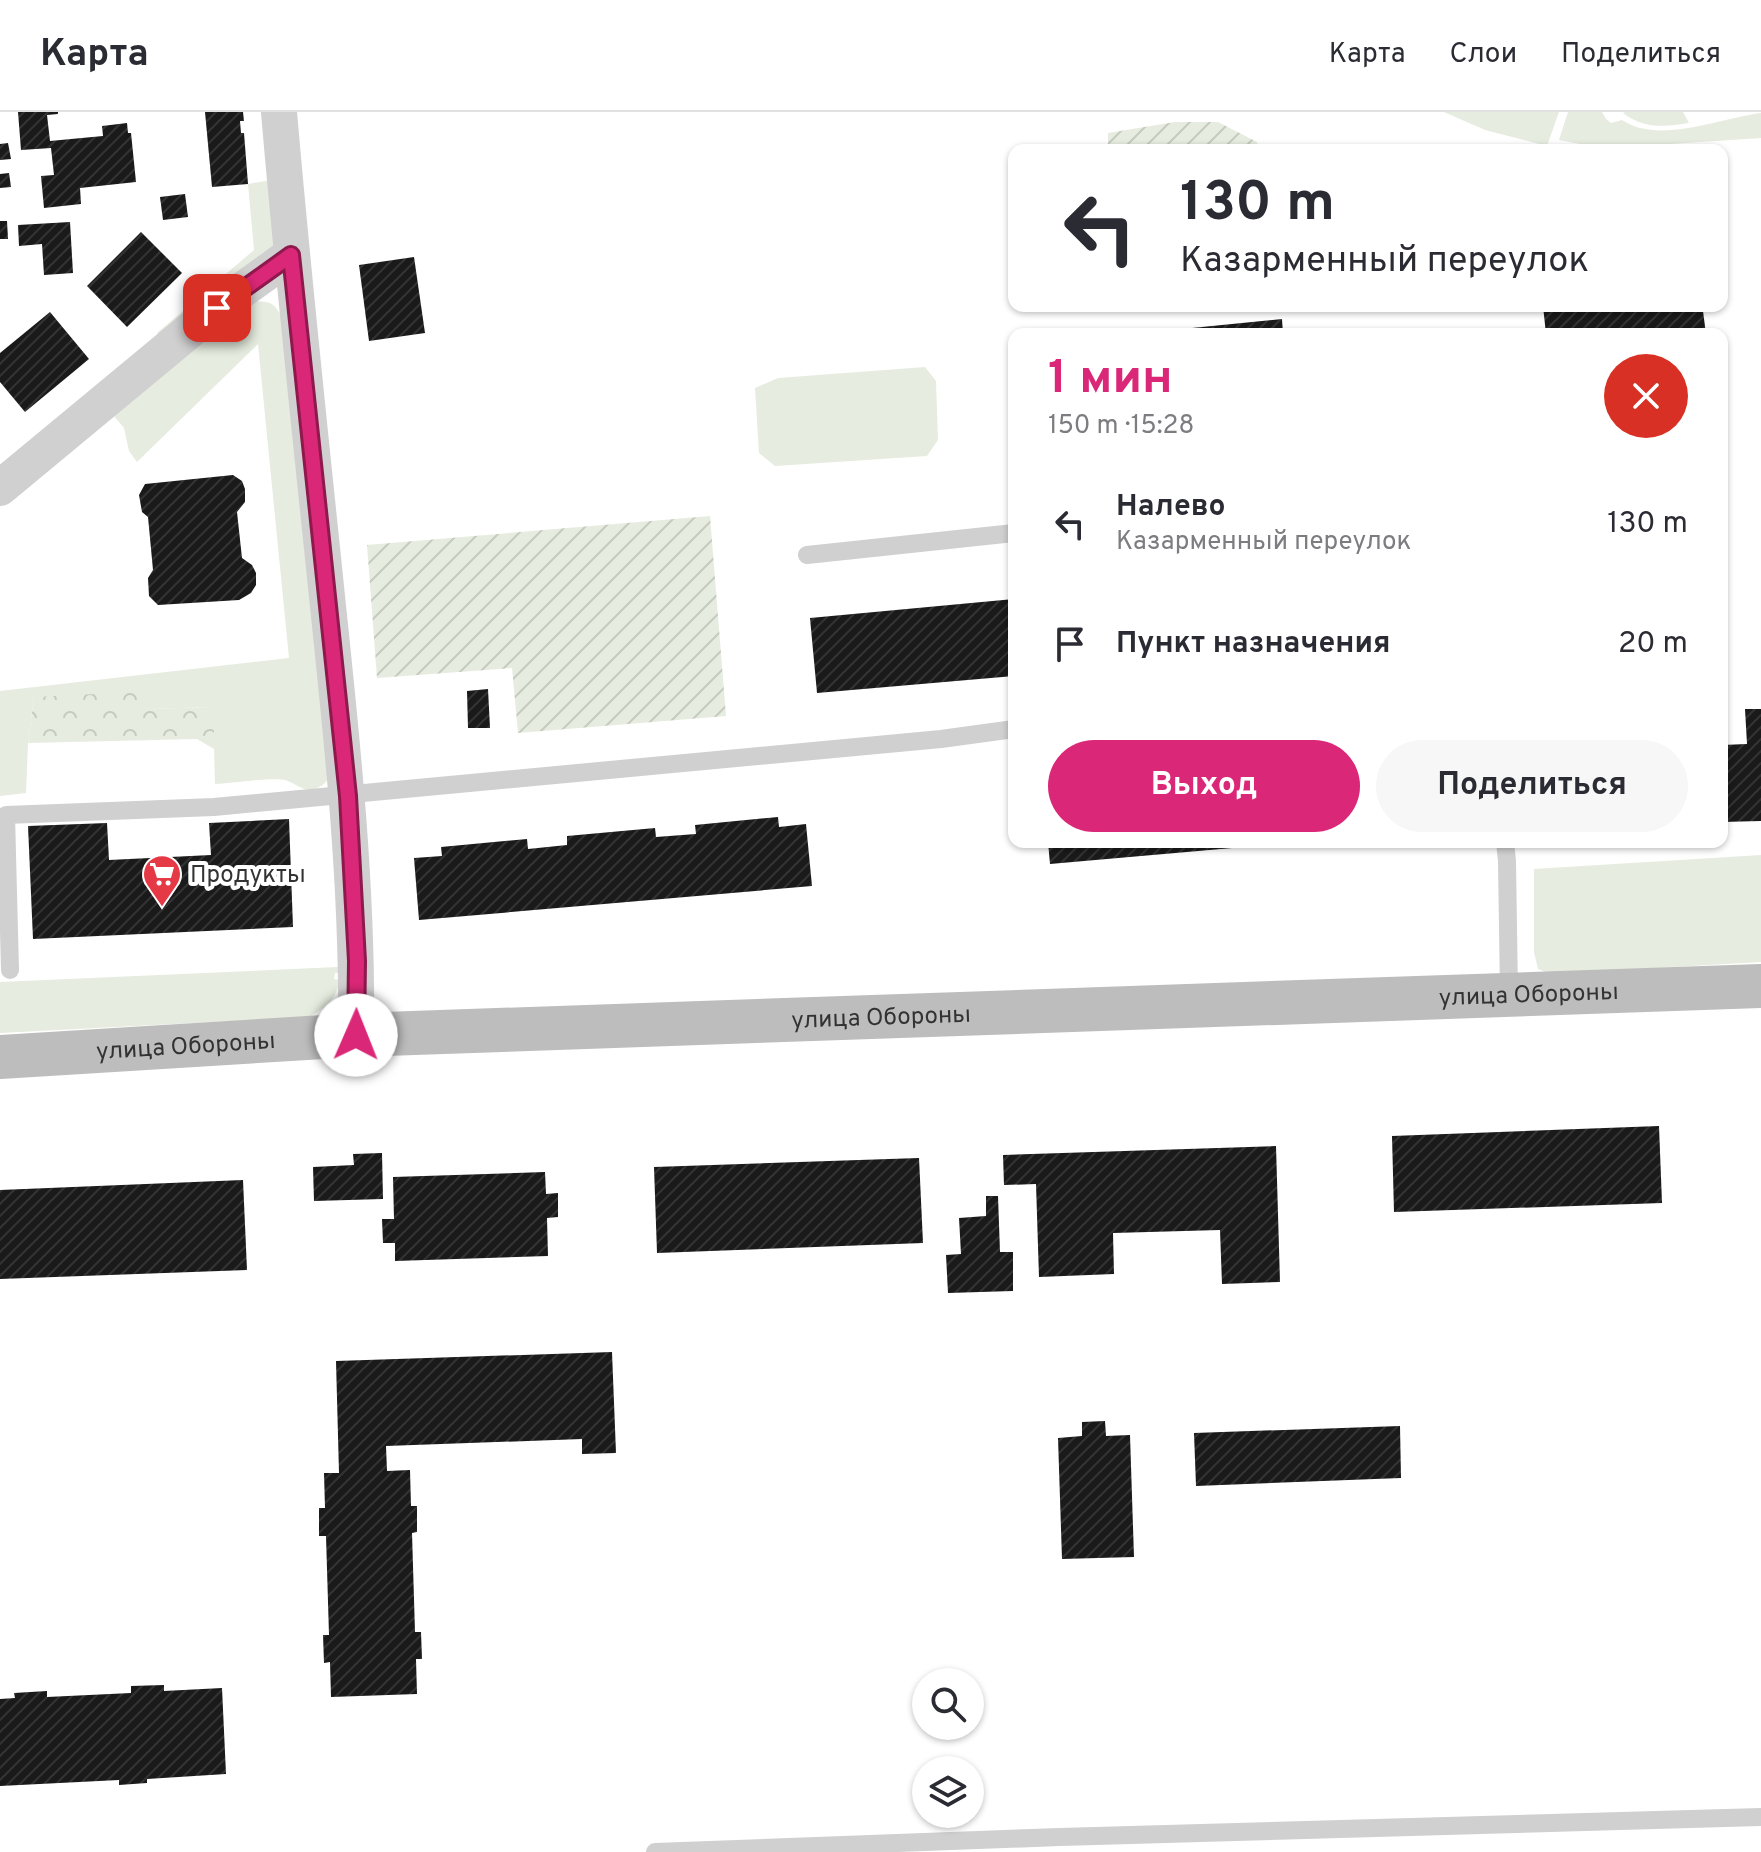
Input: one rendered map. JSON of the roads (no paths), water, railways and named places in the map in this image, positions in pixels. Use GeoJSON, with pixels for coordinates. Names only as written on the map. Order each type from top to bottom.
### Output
{"type":"FeatureCollection","features":[{"type":"Feature","properties":{"kind":"street"},"geometry":{"type":"LineString","coordinates":[[279,112],[291,255],[348,796],[357,961],[356,1035]]}},
{"type":"Feature","properties":{"kind":"street"},"geometry":{"type":"LineString","coordinates":[[0,488],[217,308],[291,255]]}},
{"type":"Feature","properties":{"kind":"street","name":"улица Обороны"},"geometry":{"type":"LineString","coordinates":[[0,1057],[356,1035],[1761,986]]}},
{"type":"Feature","properties":{"kind":"lane"},"geometry":{"type":"LineString","coordinates":[[807,555],[1008,534]]}},
{"type":"Feature","properties":{"kind":"lane"},"geometry":{"type":"LineString","coordinates":[[10,970],[6,815],[214,807],[348,796],[925,741],[1008,730]]}},
{"type":"Feature","properties":{"kind":"lane"},"geometry":{"type":"LineString","coordinates":[[1506,848],[1509,994]]}},
{"type":"Feature","properties":{"kind":"lane"},"geometry":{"type":"LineString","coordinates":[[655,1852],[1761,1817]]}},
{"type":"Feature","properties":{"kind":"place","name":"Продукты"},"geometry":{"type":"Point","coordinates":[162,908]}}]}
